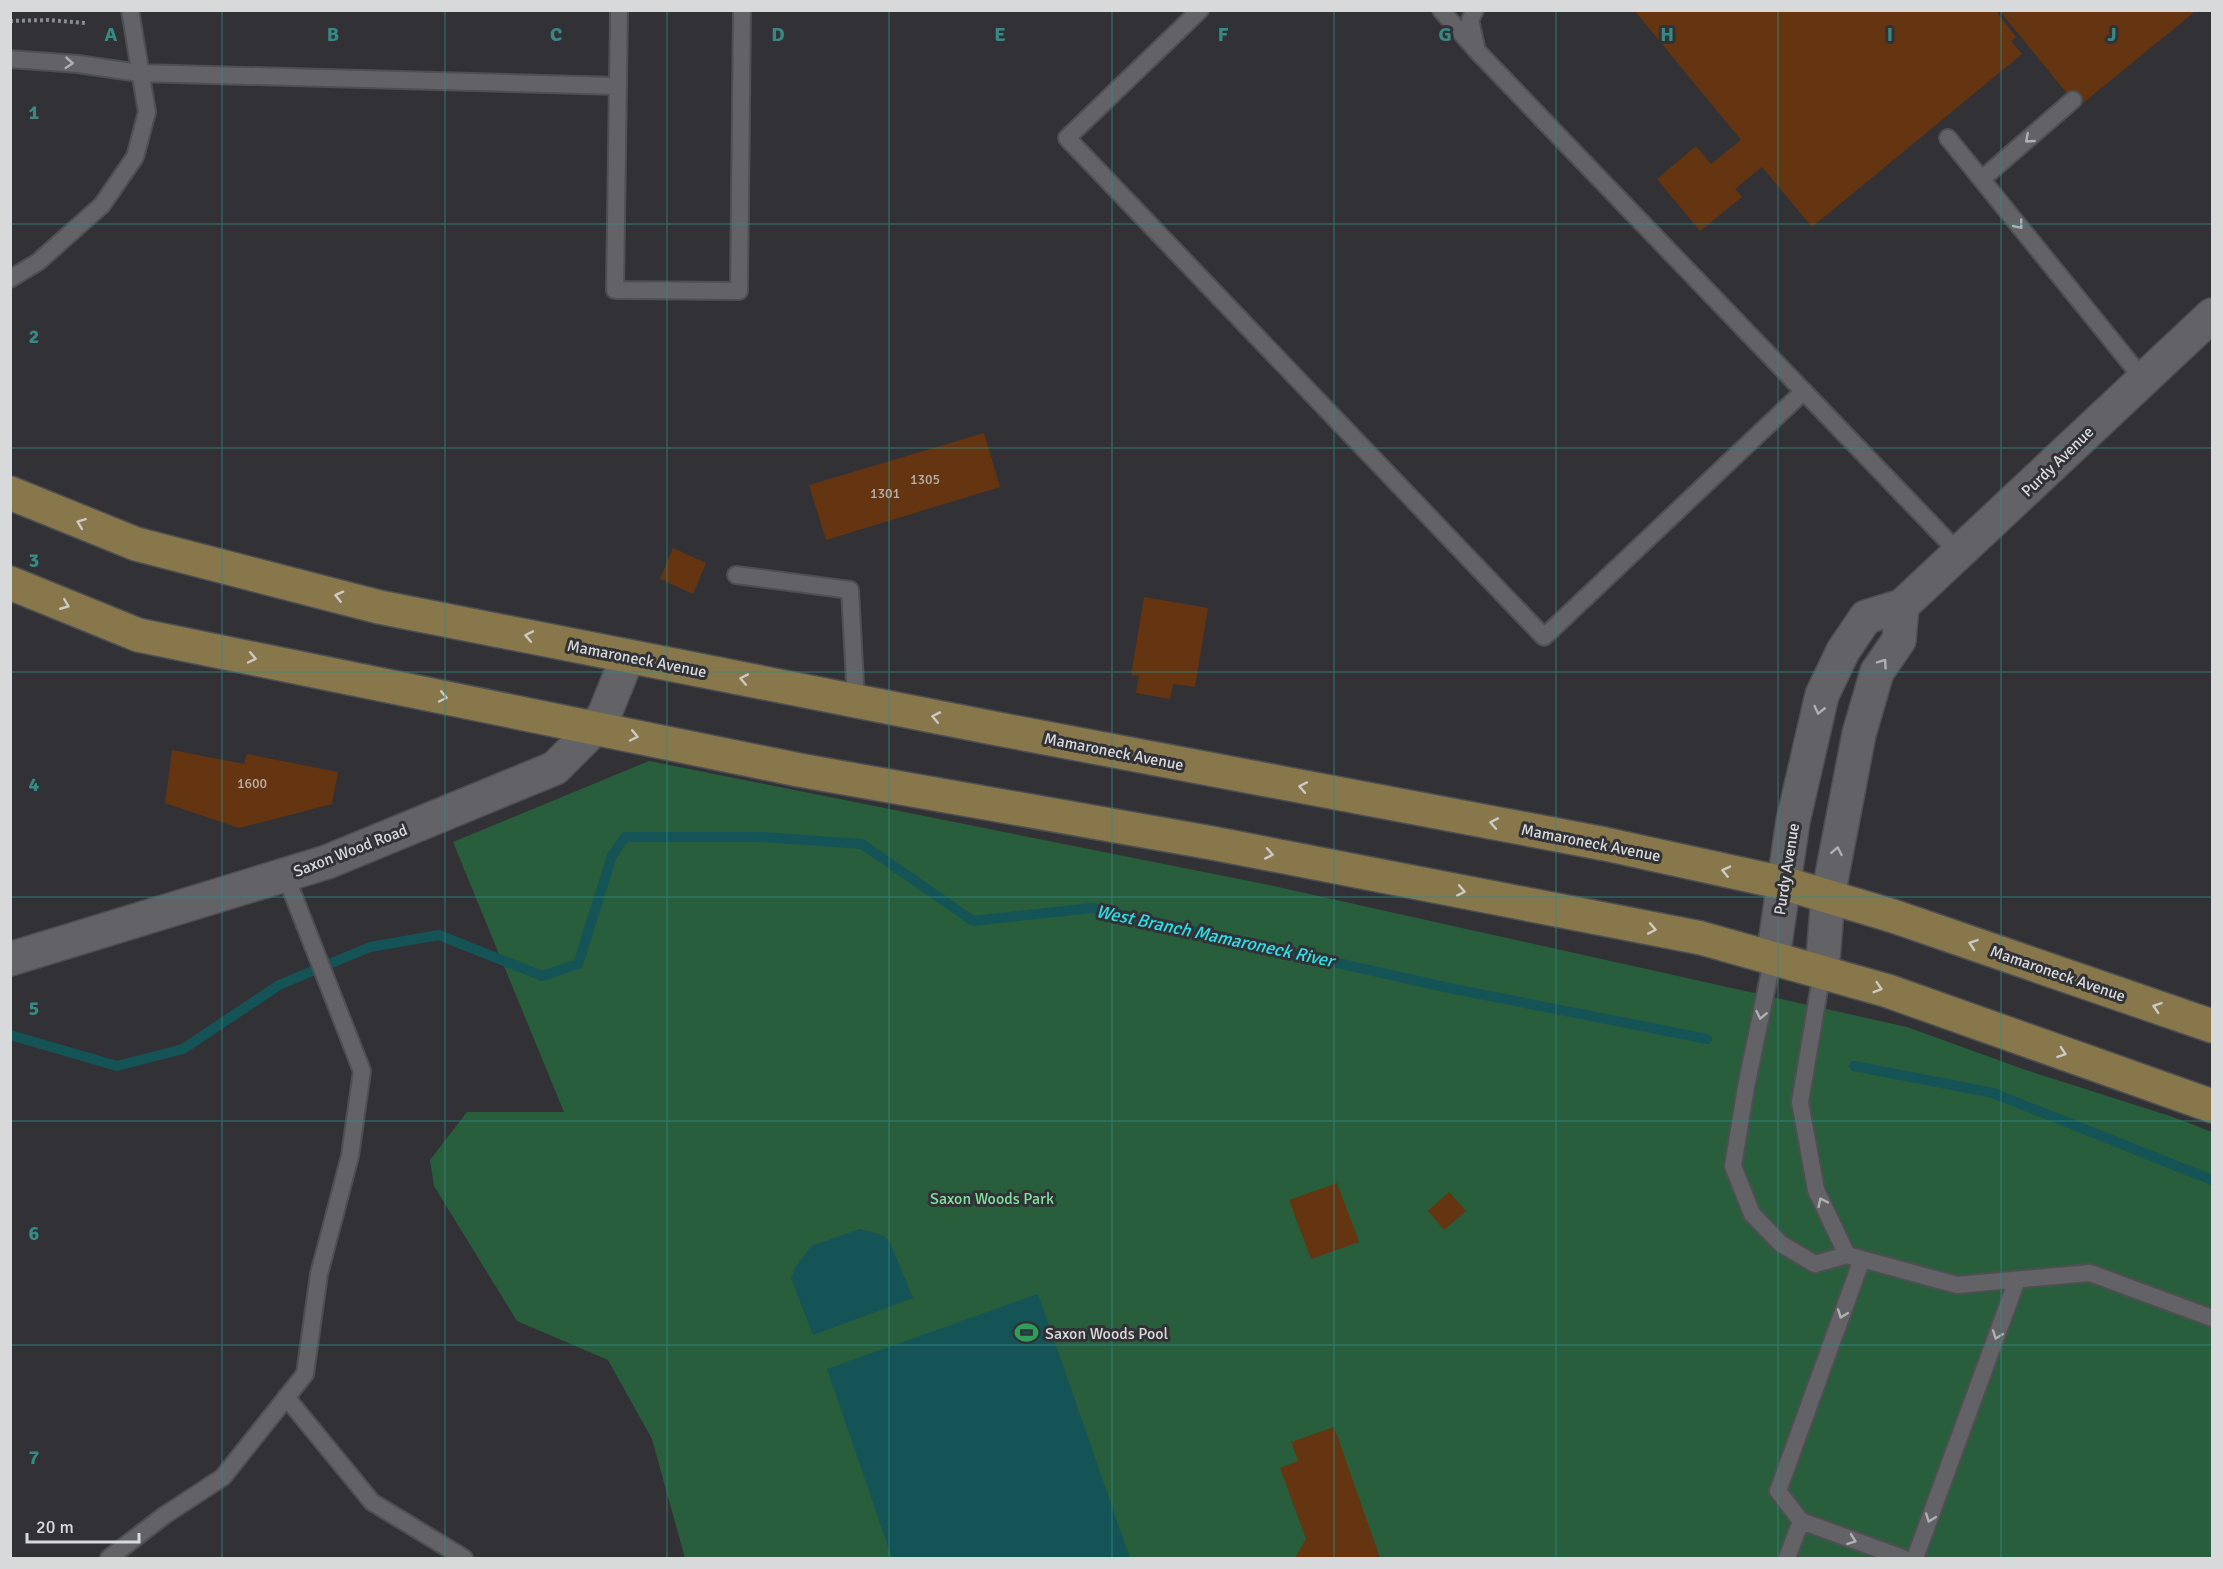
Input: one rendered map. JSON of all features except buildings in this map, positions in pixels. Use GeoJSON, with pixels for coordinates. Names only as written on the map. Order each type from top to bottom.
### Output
{"type":"FeatureCollection","features":[{"type":"Feature","properties":{"kind":"main road","name":"Mamaroneck Avenue"},"geometry":{"type":"LineString","coordinates":[[10,493],[136,544],[379,607],[1605,844],[1783,883],[1893,916],[2212,1026]]}},
{"type":"Feature","properties":{"kind":"main road"},"geometry":{"type":"LineString","coordinates":[[10,583],[138,635],[810,772],[1212,843],[1701,938],[1888,991],[2212,1106]]}},
{"type":"Feature","properties":{"kind":"street","name":"Purdy Avenue"},"geometry":{"type":"LineString","coordinates":[[1773,957],[1793,821],[1822,696],[1843,651],[1866,617],[1902,606],[2212,315]]}},
{"type":"Feature","properties":{"kind":"street"},"geometry":{"type":"LineString","coordinates":[[1822,972],[1828,896],[1858,734],[1877,672],[1899,640],[1902,606]]}},
{"type":"Feature","properties":{"kind":"street","name":"Saxon Wood Road"},"geometry":{"type":"LineString","coordinates":[[10,959],[327,862],[555,768],[595,728],[605,712],[628,656]]}},
{"type":"Feature","properties":{"kind":"lane"},"geometry":{"type":"LineString","coordinates":[[10,279],[38,262],[102,205],[135,157],[147,112],[130,10]]}},
{"type":"Feature","properties":{"kind":"lane"},"geometry":{"type":"LineString","coordinates":[[619,10],[615,290],[739,291],[742,10]]}},
{"type":"Feature","properties":{"kind":"lane"},"geometry":{"type":"LineString","coordinates":[[1200,10],[1067,138],[1544,637],[1803,391]]}},
{"type":"Feature","properties":{"kind":"lane"},"geometry":{"type":"LineString","coordinates":[[1441,10],[1477,51],[1960,554]]}},
{"type":"Feature","properties":{"kind":"lane"},"geometry":{"type":"LineString","coordinates":[[1475,10],[1470,20],[1477,51]]}},
{"type":"Feature","properties":{"kind":"lane"},"geometry":{"type":"LineString","coordinates":[[10,59],[78,64],[140,73],[618,86]]}},
{"type":"Feature","properties":{"kind":"lane"},"geometry":{"type":"LineString","coordinates":[[1982,179],[2073,100]]}},
{"type":"Feature","properties":{"kind":"lane"},"geometry":{"type":"LineString","coordinates":[[1948,138],[2144,379]]}},
{"type":"Feature","properties":{"kind":"lane"},"geometry":{"type":"LineString","coordinates":[[736,575],[850,590],[856,701]]}},
{"type":"Feature","properties":{"kind":"lane"},"geometry":{"type":"LineString","coordinates":[[109,1558],[165,1515],[222,1477],[305,1374],[319,1274],[350,1155],[362,1071],[285,874]]}},
{"type":"Feature","properties":{"kind":"lane"},"geometry":{"type":"LineString","coordinates":[[1773,957],[1746,1087],[1733,1166],[1752,1214],[1781,1244],[1815,1264],[1855,1257],[1957,1285],[2090,1273],[2212,1318]]}},
{"type":"Feature","properties":{"kind":"lane"},"geometry":{"type":"LineString","coordinates":[[1822,972],[1800,1102],[1816,1190],[1855,1257],[1778,1491],[1801,1521],[1903,1558]]}},
{"type":"Feature","properties":{"kind":"lane"},"geometry":{"type":"LineString","coordinates":[[1915,1558],[2017,1280]]}},
{"type":"Feature","properties":{"kind":"lane"},"geometry":{"type":"LineString","coordinates":[[286,1397],[372,1502],[464,1558]]}},
{"type":"Feature","properties":{"kind":"lane"},"geometry":{"type":"LineString","coordinates":[[1787,1558],[1801,1521]]}},
{"type":"Feature","properties":{"kind":"path"},"geometry":{"type":"LineString","coordinates":[[10,21],[48,20],[86,23]]}},
{"type":"Feature","properties":{"kind":"green space","name":"Saxon Woods Park"},"geometry":{"type":"Polygon","coordinates":[[[649,761],[1264,884],[1907,1027],[2023,1069],[2173,1117],[2212,1132],[2212,1558],[685,1558],[652,1439],[608,1360],[517,1321],[434,1186],[430,1160],[467,1112],[564,1112],[453,842],[649,761]]]}},
{"type":"Feature","properties":{"kind":"water"},"geometry":{"type":"Polygon","coordinates":[[[860,1229],[882,1235],[890,1242],[913,1298],[813,1335],[791,1278],[795,1268],[811,1246],[860,1229]]]}},
{"type":"Feature","properties":{"kind":"water"},"geometry":{"type":"Polygon","coordinates":[[[1038,1294],[1130,1558],[892,1558],[827,1369],[1038,1294]]]}},
{"type":"Feature","properties":{"kind":"waterway","name":"West Branch Mamaroneck River"},"geometry":{"type":"LineString","coordinates":[[10,1035],[117,1066],[183,1049],[279,985],[370,947],[439,935],[542,976],[578,964],[612,856],[625,837],[762,837],[862,844],[973,921],[1092,908],[1449,988],[1707,1039]]}},
{"type":"Feature","properties":{"kind":"waterway","name":"West Branch Mamaroneck River"},"geometry":{"type":"LineString","coordinates":[[1854,1066],[1993,1093],[2212,1180]]}},
{"type":"Feature","properties":{"kind":"place","name":"Saxon Woods Pool"},"geometry":{"type":"Point","coordinates":[1027,1333]}}]}
